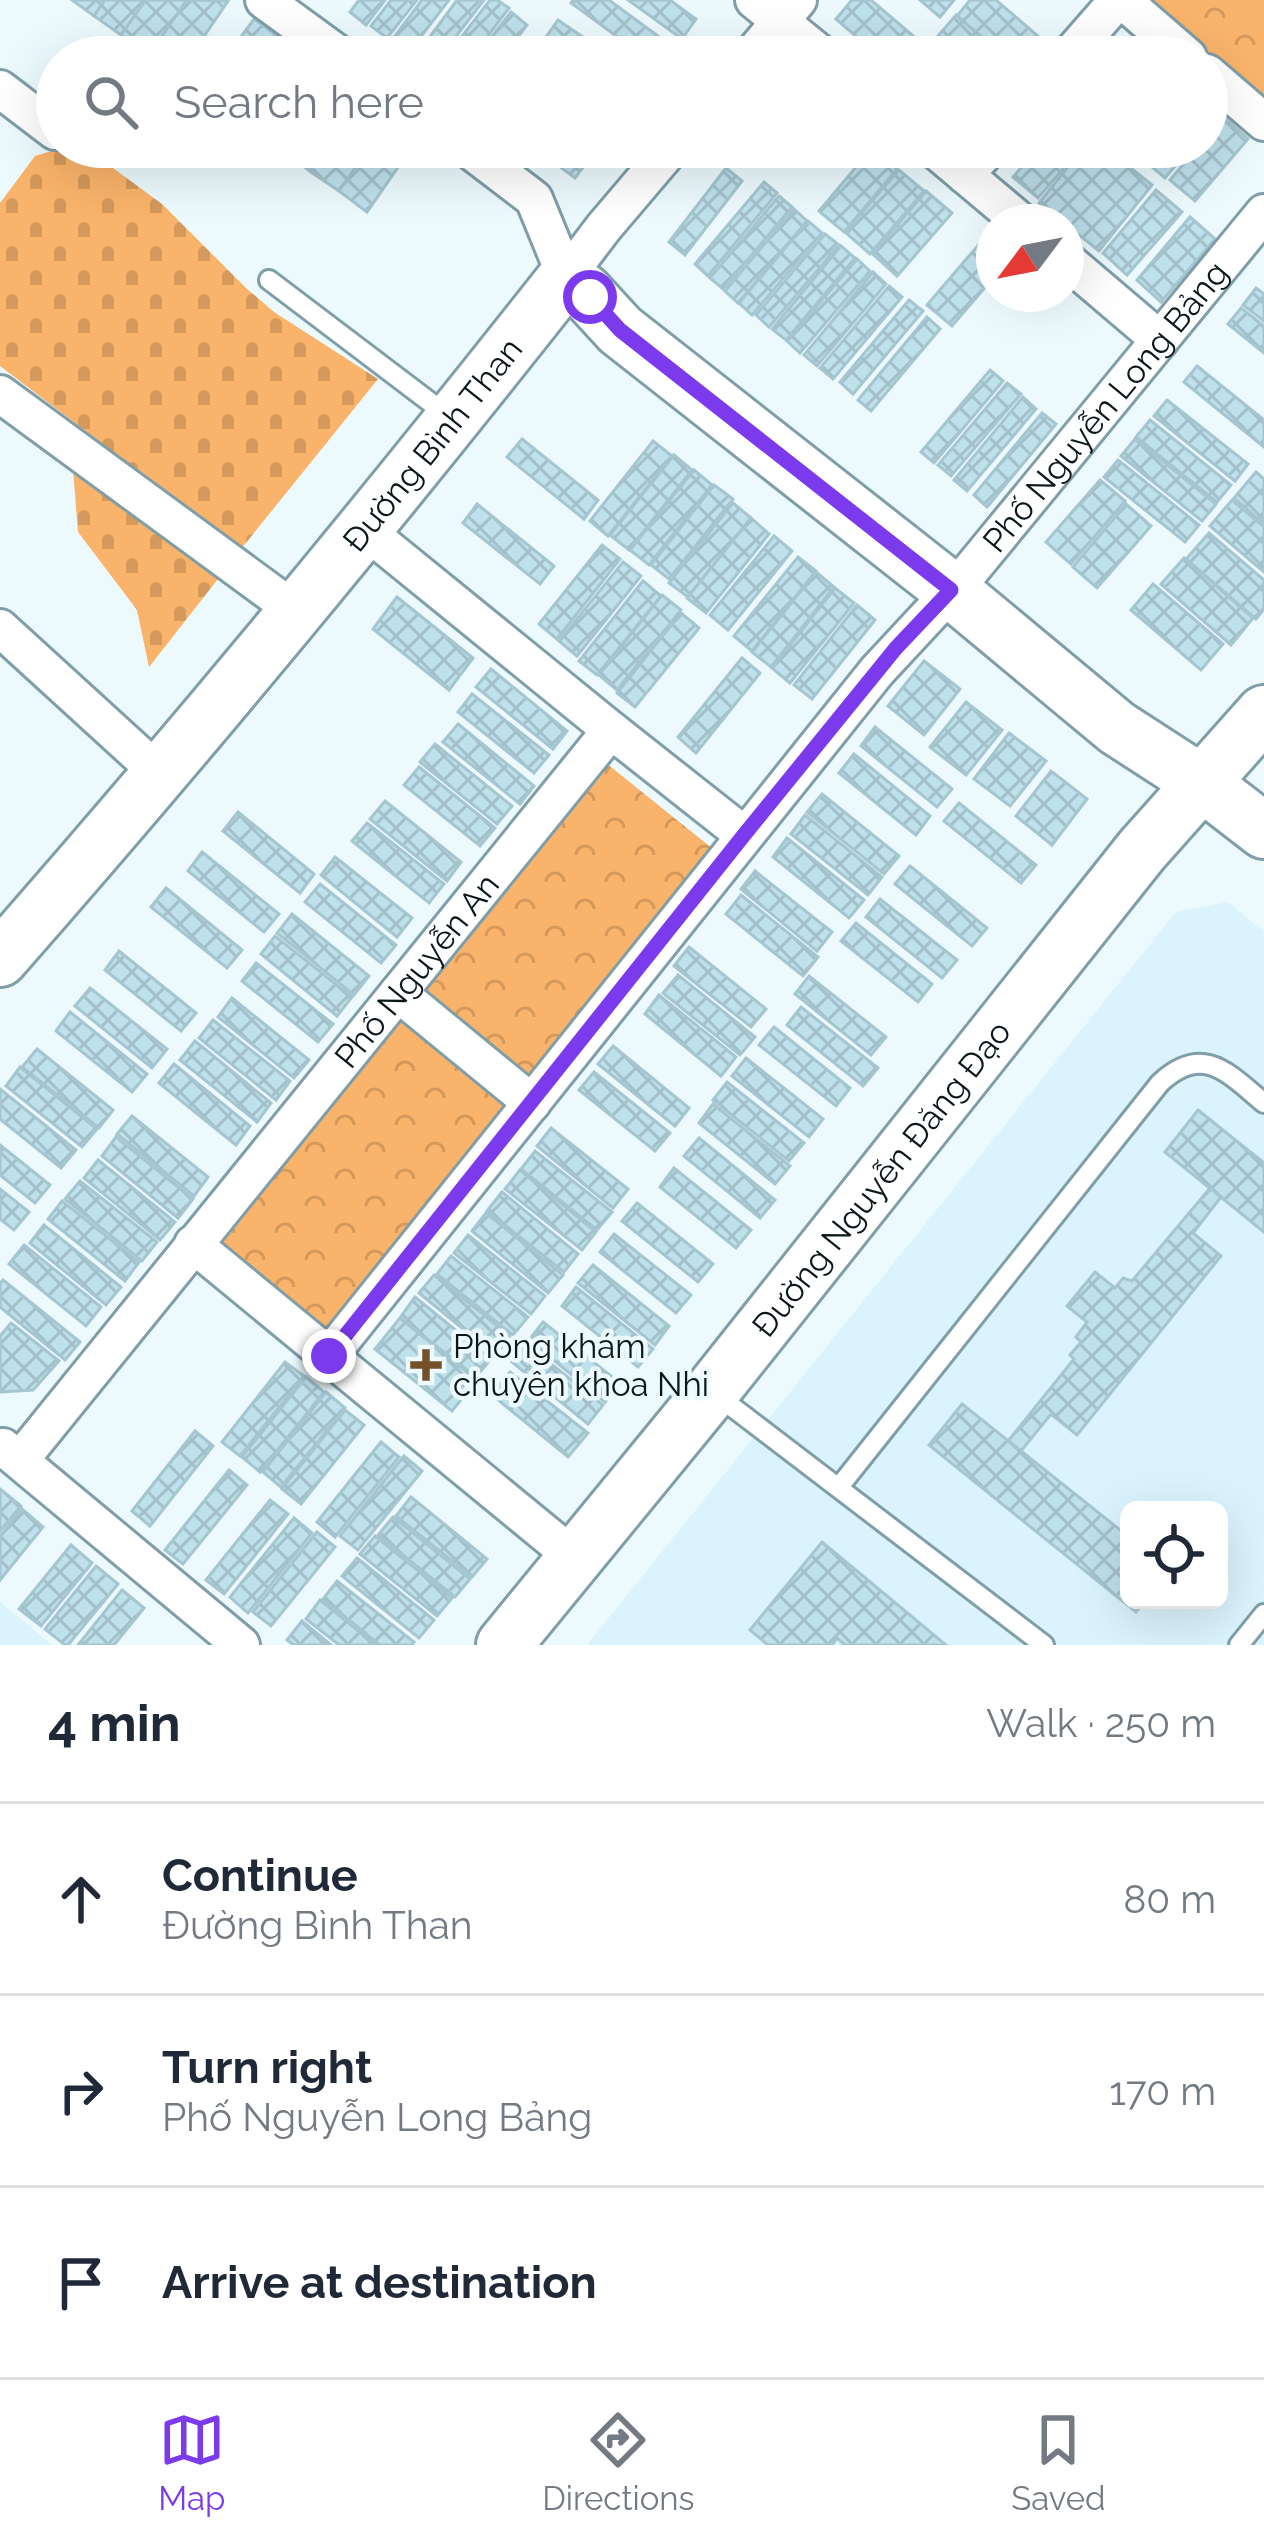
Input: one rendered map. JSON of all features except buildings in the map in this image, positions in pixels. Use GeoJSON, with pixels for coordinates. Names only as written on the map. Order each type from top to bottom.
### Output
{"type":"FeatureCollection","features":[{"type":"Feature","properties":{"kind":"street"},"geometry":{"type":"LineString","coordinates":[[264,0],[313,36]]}},
{"type":"Feature","properties":{"kind":"street"},"geometry":{"type":"LineString","coordinates":[[1087,36],[1120,0],[1163,36]]}},
{"type":"Feature","properties":{"kind":"street"},"geometry":{"type":"LineString","coordinates":[[762,36],[778,7],[805,36]]}},
{"type":"Feature","properties":{"kind":"street"},"geometry":{"type":"LineString","coordinates":[[0,89],[36,116]]}},
{"type":"Feature","properties":{"kind":"street"},"geometry":{"type":"LineString","coordinates":[[1228,91],[1264,122]]}},
{"type":"Feature","properties":{"kind":"street"},"geometry":{"type":"LineString","coordinates":[[493,168],[534,199],[566,277],[620,330],[951,590],[1117,728],[1202,783],[1264,831]]}},
{"type":"Feature","properties":{"kind":"street"},"geometry":{"type":"LineString","coordinates":[[566,277],[655,168]]}},
{"type":"Feature","properties":{"kind":"street"},"geometry":{"type":"LineString","coordinates":[[957,168],[1000,204]]}},
{"type":"Feature","properties":{"kind":"street"},"geometry":{"type":"LineString","coordinates":[[965,175],[971,168]]}},
{"type":"Feature","properties":{"kind":"street","name":"Phố Nguyễn Long Bảng"},"geometry":{"type":"LineString","coordinates":[[329,1356],[896,648],[970,571],[1264,213]]}},
{"type":"Feature","properties":{"kind":"street"},"geometry":{"type":"LineString","coordinates":[[1084,275],[1160,340]]}},
{"type":"Feature","properties":{"kind":"street","name":"Đường Bình Than"},"geometry":{"type":"LineString","coordinates":[[0,959],[297,612],[566,277]]}},
{"type":"Feature","properties":{"kind":"street"},"geometry":{"type":"LineString","coordinates":[[0,394],[297,612]]}},
{"type":"Feature","properties":{"kind":"street"},"geometry":{"type":"LineString","coordinates":[[364,530],[744,835]]}},
{"type":"Feature","properties":{"kind":"street"},"geometry":{"type":"LineString","coordinates":[[0,628],[161,775]]}},
{"type":"Feature","properties":{"kind":"street","name":"Đường Nguyễn Đăng Đạo"},"geometry":{"type":"LineString","coordinates":[[504,1645],[1142,850],[1264,713]]}},
{"type":"Feature","properties":{"kind":"street","name":"Phố Nguyễn An"},"geometry":{"type":"LineString","coordinates":[[10,1452],[193,1244],[611,730]]}},
{"type":"Feature","properties":{"kind":"street"},"geometry":{"type":"LineString","coordinates":[[398,993],[532,1102]]}},
{"type":"Feature","properties":{"kind":"street"},"geometry":{"type":"LineString","coordinates":[[193,1244],[575,1558]]}},
{"type":"Feature","properties":{"kind":"street"},"geometry":{"type":"LineString","coordinates":[[10,1452],[241,1645]]}},
{"type":"Feature","properties":{"kind":"lane"},"geometry":{"type":"LineString","coordinates":[[269,280],[452,418]]}},
{"type":"Feature","properties":{"kind":"lane"},"geometry":{"type":"LineString","coordinates":[[839,1487],[1176,1068],[1195,1063],[1212,1066],[1264,1103]]}},
{"type":"Feature","properties":{"kind":"lane"},"geometry":{"type":"LineString","coordinates":[[712,1391],[1044,1645]]}},
{"type":"Feature","properties":{"kind":"lane"},"geometry":{"type":"LineString","coordinates":[[1239,1645],[1264,1614]]}},
{"type":"Feature","properties":{"kind":"shaded area"},"geometry":{"type":"Polygon","coordinates":[[[1228,902],[1264,932],[1264,1645],[587,1645],[1176,912],[1228,902]]]}},
{"type":"Feature","properties":{"kind":"shaded area"},"geometry":{"type":"Polygon","coordinates":[[[0,1602],[52,1645],[0,1645],[0,1602]]]}},
{"type":"Feature","properties":{"kind":"green space"},"geometry":{"type":"Polygon","coordinates":[[[1122,0],[1264,0],[1264,122],[1228,91],[1228,36],[1164,36],[1122,0]]]}},
{"type":"Feature","properties":{"kind":"green space"},"geometry":{"type":"Polygon","coordinates":[[[35,156],[36,168],[113,168],[162,204],[274,312],[378,379],[241,549],[0,366],[0,203],[35,156]]]}},
{"type":"Feature","properties":{"kind":"green space"},"geometry":{"type":"Polygon","coordinates":[[[73,469],[218,579],[149,667],[137,610],[78,532],[73,469]]]}},
{"type":"Feature","properties":{"kind":"green space"},"geometry":{"type":"Polygon","coordinates":[[[601,759],[718,853],[536,1080],[420,987],[601,759]]]}},
{"type":"Feature","properties":{"kind":"green space"},"geometry":{"type":"Polygon","coordinates":[[[397,1015],[513,1109],[331,1336],[215,1243],[397,1015]]]}},
{"type":"Feature","properties":{"kind":"place","name":"Phòng khám chuyên khoa Nhi"},"geometry":{"type":"Point","coordinates":[426,1365]}},
{"type":"Feature","properties":{"kind":"route"},"geometry":{"type":"LineString","coordinates":[[329,1356],[744,835],[896,648],[951,590],[620,330],[590,297]]}}]}
